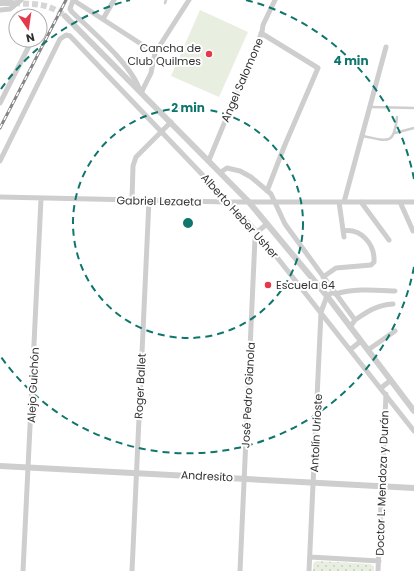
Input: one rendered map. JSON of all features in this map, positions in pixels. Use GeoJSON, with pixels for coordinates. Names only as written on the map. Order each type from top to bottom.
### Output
{"type":"FeatureCollection","features":[{"type":"Feature","properties":{"kind":"street"},"geometry":{"type":"LineString","coordinates":[[0,10],[10,9],[21,0]]}},
{"type":"Feature","properties":{"kind":"street"},"geometry":{"type":"LineString","coordinates":[[141,93],[135,79],[125,67],[72,12],[70,9],[73,0],[155,53]]}},
{"type":"Feature","properties":{"kind":"street"},"geometry":{"type":"LineString","coordinates":[[103,19],[114,0]]}},
{"type":"Feature","properties":{"kind":"street"},"geometry":{"type":"LineString","coordinates":[[141,93],[151,72],[155,53],[189,0]]}},
{"type":"Feature","properties":{"kind":"street","name":"Angel Salomone"},"geometry":{"type":"LineString","coordinates":[[209,160],[263,25],[275,0]]}},
{"type":"Feature","properties":{"kind":"street"},"geometry":{"type":"LineString","coordinates":[[0,3],[12,3]]}},
{"type":"Feature","properties":{"kind":"street","name":"Alberto Heber Usher"},"geometry":{"type":"LineString","coordinates":[[65,16],[248,201],[326,296],[414,411]]}},
{"type":"Feature","properties":{"kind":"street"},"geometry":{"type":"LineString","coordinates":[[261,33],[318,68],[267,191]]}},
{"type":"Feature","properties":{"kind":"street","name":"Alberto Heber Usher"},"geometry":{"type":"LineString","coordinates":[[0,161],[60,39],[66,35],[80,46],[258,232],[414,431]]}},
{"type":"Feature","properties":{"kind":"street"},"geometry":{"type":"LineString","coordinates":[[344,237],[342,202],[363,136],[386,47]]}},
{"type":"Feature","properties":{"kind":"street"},"geometry":{"type":"LineString","coordinates":[[0,103],[28,48]]}},
{"type":"Feature","properties":{"kind":"street"},"geometry":{"type":"LineString","coordinates":[[132,200],[134,162],[136,157],[171,122]]}},
{"type":"Feature","properties":{"kind":"street"},"geometry":{"type":"LineString","coordinates":[[221,172],[228,168],[240,171],[251,177],[267,191],[276,201],[285,224],[355,320]]}},
{"type":"Feature","properties":{"kind":"street","name":"Gabriel Lezaeta"},"geometry":{"type":"LineString","coordinates":[[0,197],[228,202],[414,202]]}},
{"type":"Feature","properties":{"kind":"street","name":"Alejo Guichón"},"geometry":{"type":"LineString","coordinates":[[23,571],[41,199]]}},
{"type":"Feature","properties":{"kind":"street","name":"Roger Ballet"},"geometry":{"type":"LineString","coordinates":[[132,571],[149,200]]}},
{"type":"Feature","properties":{"kind":"street"},"geometry":{"type":"LineString","coordinates":[[361,202],[389,240]]}},
{"type":"Feature","properties":{"kind":"street"},"geometry":{"type":"LineString","coordinates":[[400,202],[413,231]]}},
{"type":"Feature","properties":{"kind":"street"},"geometry":{"type":"LineString","coordinates":[[258,232],[267,224]]}},
{"type":"Feature","properties":{"kind":"street"},"geometry":{"type":"LineString","coordinates":[[323,277],[336,268],[371,265],[374,262],[370,246],[363,236],[354,230],[343,231]]}},
{"type":"Feature","properties":{"kind":"street","name":"José Pedro Gianola"},"geometry":{"type":"LineString","coordinates":[[240,571],[255,238],[258,232]]}},
{"type":"Feature","properties":{"kind":"street"},"geometry":{"type":"LineString","coordinates":[[326,296],[334,293],[350,291],[395,291]]}},
{"type":"Feature","properties":{"kind":"street","name":"Antolín Urioste"},"geometry":{"type":"LineString","coordinates":[[309,571],[321,312],[326,296]]}},
{"type":"Feature","properties":{"kind":"street"},"geometry":{"type":"LineString","coordinates":[[350,327],[355,320],[372,308],[380,305],[393,304]]}},
{"type":"Feature","properties":{"kind":"street"},"geometry":{"type":"LineString","coordinates":[[368,350],[395,331]]}},
{"type":"Feature","properties":{"kind":"street"},"geometry":{"type":"LineString","coordinates":[[351,349],[361,341]]}},
{"type":"Feature","properties":{"kind":"street"},"geometry":{"type":"LineString","coordinates":[[381,388],[390,380]]}},
{"type":"Feature","properties":{"kind":"street","name":"Doctor L. Mendoza y Durán"},"geometry":{"type":"LineString","coordinates":[[378,571],[386,394]]}},
{"type":"Feature","properties":{"kind":"street","name":"Andresito"},"geometry":{"type":"LineString","coordinates":[[0,466],[414,488]]}},
{"type":"Feature","properties":{"kind":"street"},"geometry":{"type":"LineString","coordinates":[[310,557],[378,561]]}},
{"type":"Feature","properties":{"kind":"lane"},"geometry":{"type":"LineString","coordinates":[[370,107],[414,108]]}},
{"type":"Feature","properties":{"kind":"lane"},"geometry":{"type":"LineString","coordinates":[[395,133],[397,117]]}},
{"type":"Feature","properties":{"kind":"lane"},"geometry":{"type":"LineString","coordinates":[[363,136],[383,140],[392,137],[395,133],[414,128]]}},
{"type":"Feature","properties":{"kind":"shaded area","name":"Cancha de Club Quilmes"},"geometry":{"type":"Polygon","coordinates":[[[200,10],[248,32],[219,97],[171,76],[200,10]]]}},
{"type":"Feature","properties":{"kind":"shaded area"},"geometry":{"type":"Polygon","coordinates":[[[316,561],[371,564],[374,567],[374,571],[313,571],[313,564],[316,561]]]}},
{"type":"Feature","properties":{"kind":"tunnel"},"geometry":{"type":"LineString","coordinates":[[14,3],[47,6],[65,16]]}},
{"type":"Feature","properties":{"kind":"railway"},"geometry":{"type":"LineString","coordinates":[[0,128],[66,0]]}},
{"type":"Feature","properties":{"kind":"place","name":"Cancha de Club Quilmes"},"geometry":{"type":"Point","coordinates":[209,54]}},
{"type":"Feature","properties":{"kind":"place","name":"Escuela 64"},"geometry":{"type":"Point","coordinates":[268,285]}}]}
